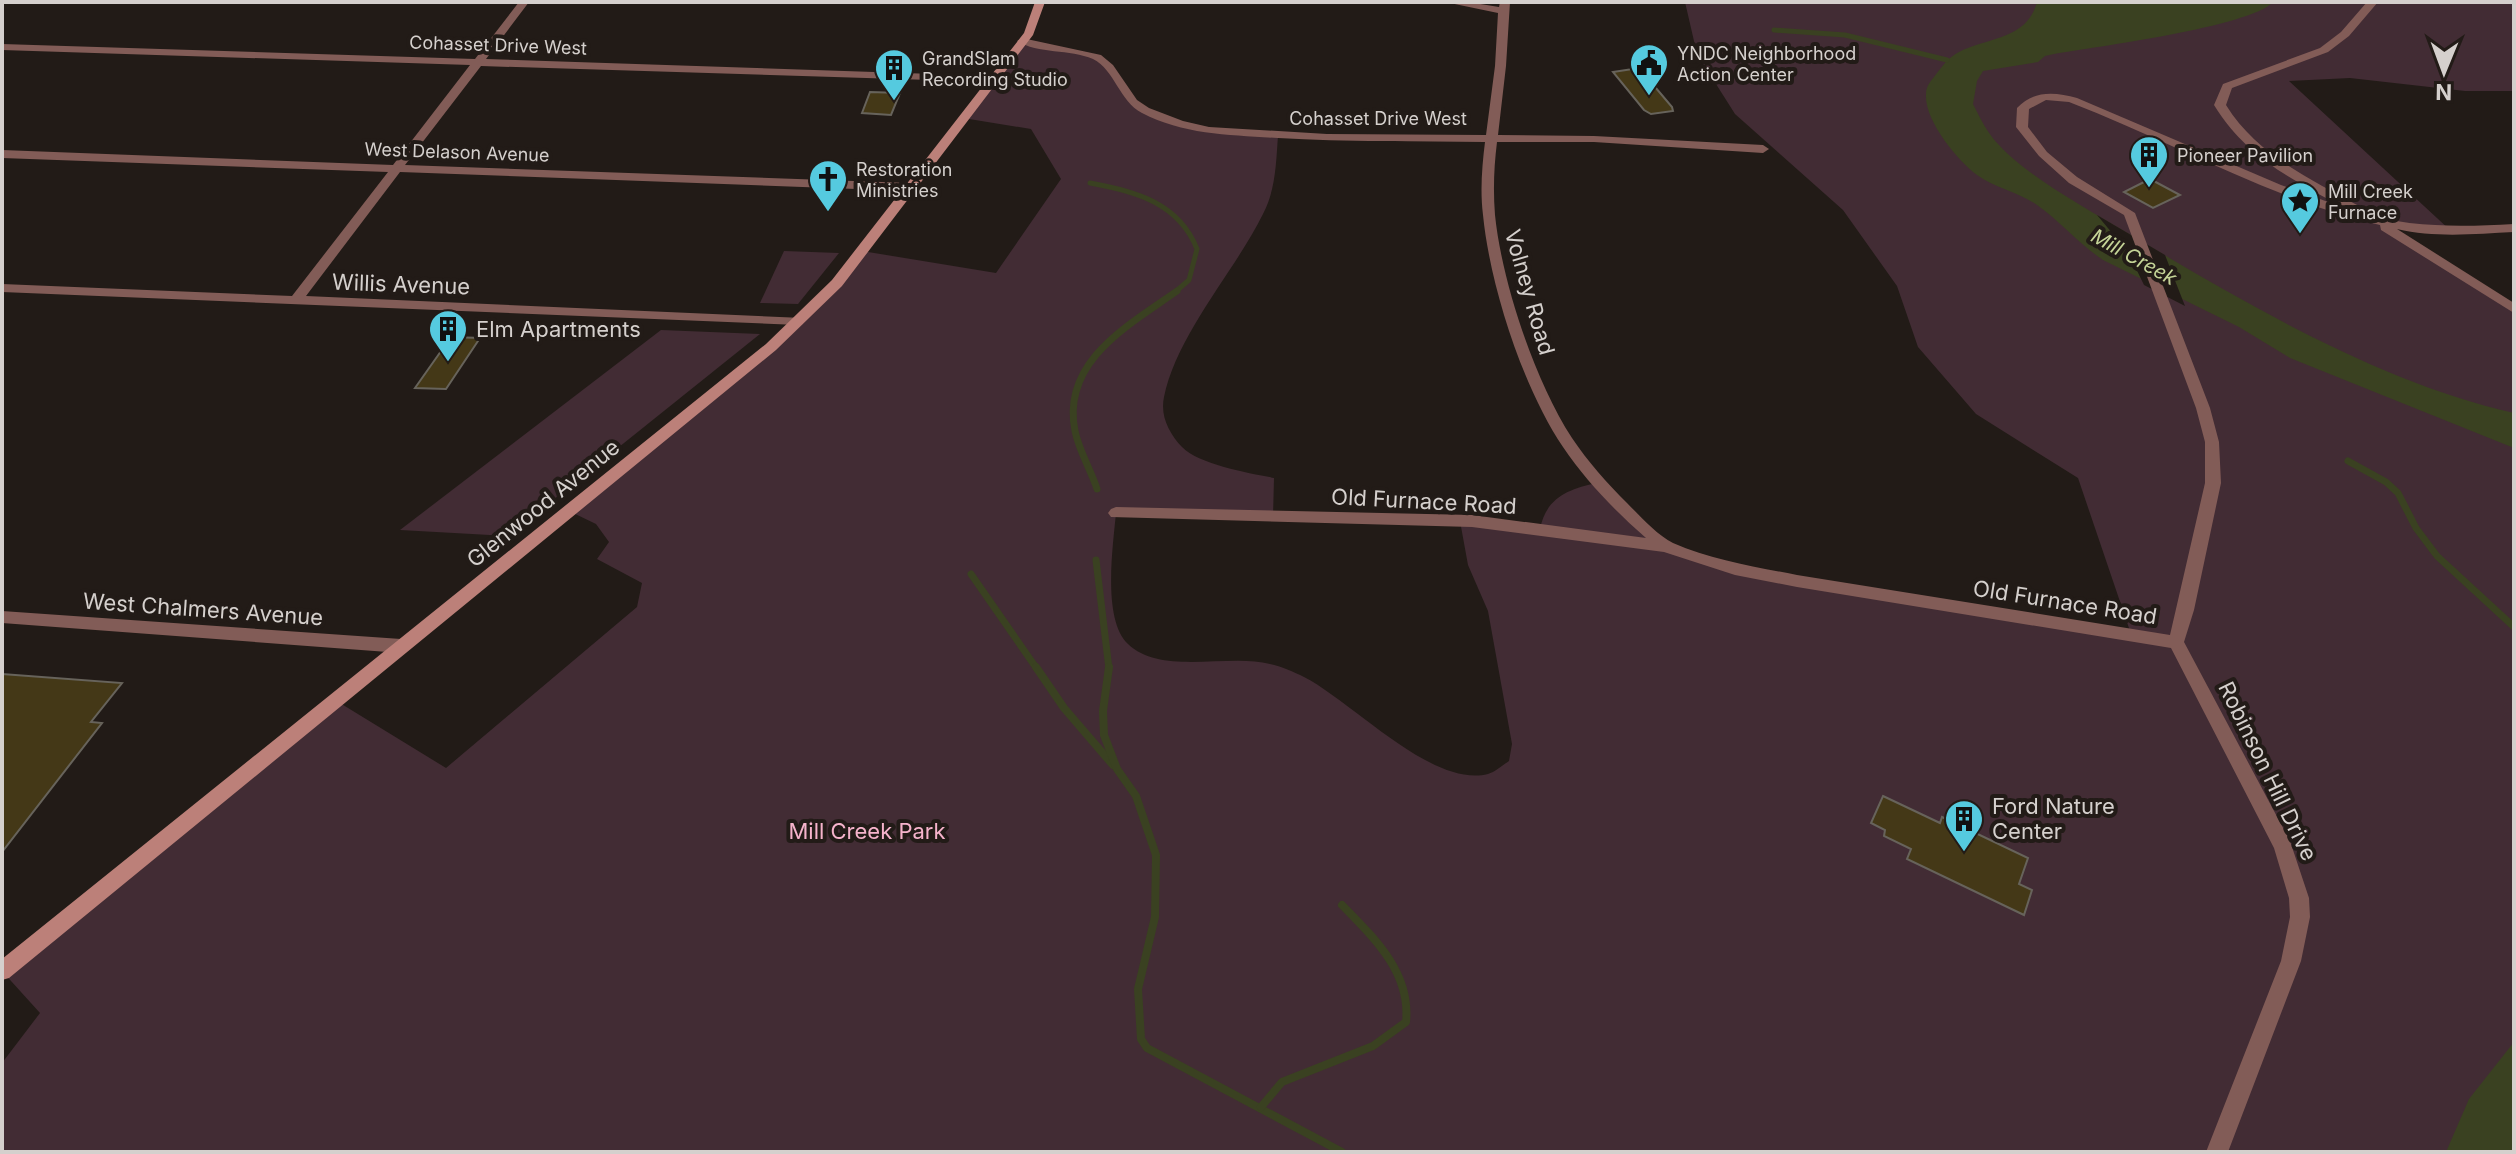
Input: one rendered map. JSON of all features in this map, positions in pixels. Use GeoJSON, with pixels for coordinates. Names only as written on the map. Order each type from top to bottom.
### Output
{"type":"FeatureCollection","features":[{"type":"Feature","properties":{"kind":"main road","name":"Glenwood Avenue"},"geometry":{"type":"LineString","coordinates":[[2,971],[771,347],[837,283],[1031,29],[1040,2]]}},
{"type":"Feature","properties":{"kind":"street"},"geometry":{"type":"LineString","coordinates":[[296,300],[524,2]]}},
{"type":"Feature","properties":{"kind":"street"},"geometry":{"type":"LineString","coordinates":[[1450,2],[1504,6]]}},
{"type":"Feature","properties":{"kind":"street"},"geometry":{"type":"LineString","coordinates":[[2373,2],[2345,34],[2324,50],[2307,59],[2227,86],[2220,105],[2237,131],[2263,154],[2514,309]]}},
{"type":"Feature","properties":{"kind":"street","name":"Volney Road"},"geometry":{"type":"LineString","coordinates":[[1504,6],[1488,200],[1498,265],[1523,351],[1544,404],[1588,474],[1629,516],[1665,546]]}},
{"type":"Feature","properties":{"kind":"street","name":"Cohasset Drive West"},"geometry":{"type":"LineString","coordinates":[[1022,41],[1097,57],[1109,67],[1123,91],[1145,110],[1180,124],[1209,130],[1302,137],[1624,140],[1763,149]]}},
{"type":"Feature","properties":{"kind":"street","name":"Cohasset Drive West"},"geometry":{"type":"LineString","coordinates":[[2,47],[994,79]]}},
{"type":"Feature","properties":{"kind":"street","name":"Old Furnace Road"},"geometry":{"type":"LineString","coordinates":[[1116,513],[1472,521],[1665,546],[1735,569],[1797,581],[2176,642],[2186,610],[2215,463],[2203,408],[2129,213],[2073,180],[2029,139],[2020,118],[2028,103],[2047,96],[2073,100],[2302,198],[2369,218],[2406,227],[2451,231],[2514,228]]}},
{"type":"Feature","properties":{"kind":"street","name":"West Delason Avenue"},"geometry":{"type":"LineString","coordinates":[[2,154],[910,187]]}},
{"type":"Feature","properties":{"kind":"street","name":"Willis Avenue"},"geometry":{"type":"LineString","coordinates":[[2,288],[798,321]]}},
{"type":"Feature","properties":{"kind":"street","name":"West Chalmers Avenue"},"geometry":{"type":"LineString","coordinates":[[2,617],[401,646]]}},
{"type":"Feature","properties":{"kind":"street","name":"Robinson Hill Drive"},"geometry":{"type":"LineString","coordinates":[[2176,642],[2283,847],[2299,898],[2300,917],[2291,961],[2217,1152]]}},
{"type":"Feature","properties":{"kind":"green space","name":"Mill Creek Park"},"geometry":{"type":"Polygon","coordinates":[[[1685,2],[2514,2],[2514,91],[2465,91],[2350,78],[2289,81],[2451,231],[2373,219],[2514,309],[2514,1152],[2,1152],[2,1063],[40,1013],[2,971],[335,700],[446,768],[637,607],[642,583],[597,559],[609,542],[596,524],[569,511],[798,321],[862,251],[996,273],[1061,179],[1031,129],[963,118],[1022,41],[1097,57],[1133,102],[1180,124],[1278,136],[1275,175],[1267,205],[1181,350],[1163,404],[1170,430],[1190,453],[1225,467],[1274,478],[1273,517],[1116,513],[1111,582],[1115,618],[1128,644],[1142,654],[1177,661],[1253,661],[1283,668],[1324,689],[1418,756],[1466,775],[1491,773],[1509,761],[1512,744],[1488,611],[1468,565],[1460,521],[1540,529],[1553,502],[1577,488],[1597,483],[1665,546],[1735,569],[2131,634],[2078,478],[1976,414],[1918,347],[1897,286],[1843,210],[1735,114],[1697,54],[1685,2]]]}},
{"type":"Feature","properties":{"kind":"green space"},"geometry":{"type":"Polygon","coordinates":[[[784,251],[839,253],[798,304],[760,303],[784,251]]]}},
{"type":"Feature","properties":{"kind":"green space"},"geometry":{"type":"Polygon","coordinates":[[[661,330],[760,334],[508,536],[400,530],[661,330]]]}},
{"type":"Feature","properties":{"kind":"water","name":"Mill Creek"},"geometry":{"type":"Polygon","coordinates":[[[2037,2],[2273,2],[2259,11],[2204,28],[2054,54],[2038,62],[1983,71],[1977,81],[1973,104],[1995,141],[2041,180],[2216,285],[2362,361],[2463,399],[2514,413],[2514,448],[2290,358],[2239,327],[2103,260],[2037,205],[1984,179],[1969,168],[1952,150],[1930,116],[1927,88],[1955,54],[2005,36],[2025,24],[2037,2]]]}},
{"type":"Feature","properties":{"kind":"water"},"geometry":{"type":"Polygon","coordinates":[[[2514,1042],[2514,1152],[2446,1152],[2469,1099],[2514,1042]]]}},
{"type":"Feature","properties":{"kind":"pier"},"geometry":{"type":"Polygon","coordinates":[[[2097,215],[2165,255],[2185,306],[2144,285],[2128,252],[2097,215]]]}},
{"type":"Feature","properties":{"kind":"building","name":"YNDC Neighborhood Action Center"},"geometry":{"type":"Polygon","coordinates":[[[1639,68],[1673,111],[1651,114],[1644,110],[1613,72],[1639,68]]]}},
{"type":"Feature","properties":{"kind":"building","name":"GrandSlam Recording Studio"},"geometry":{"type":"Polygon","coordinates":[[[870,92],[900,93],[891,115],[862,113],[870,92]]]}},
{"type":"Feature","properties":{"kind":"building","name":"Pioneer Pavilion"},"geometry":{"type":"Polygon","coordinates":[[[2150,179],[2180,195],[2153,208],[2124,192],[2150,179]]]}},
{"type":"Feature","properties":{"kind":"building","name":"Elm Apartments"},"geometry":{"type":"Polygon","coordinates":[[[451,337],[480,338],[446,389],[415,388],[451,337]]]}},
{"type":"Feature","properties":{"kind":"building"},"geometry":{"type":"Polygon","coordinates":[[[2,674],[122,683],[91,722],[102,723],[2,852],[2,674]]]}},
{"type":"Feature","properties":{"kind":"building","name":"Ford Nature Center"},"geometry":{"type":"Polygon","coordinates":[[[1883,796],[1940,823],[1942,817],[2028,858],[2019,884],[2032,890],[2024,915],[1907,859],[1911,849],[1884,836],[1885,830],[1871,823],[1883,796]]]}},
{"type":"Feature","properties":{"kind":"waterway"},"geometry":{"type":"LineString","coordinates":[[1774,30],[1845,35],[1947,60]]}},
{"type":"Feature","properties":{"kind":"waterway"},"geometry":{"type":"LineString","coordinates":[[1090,183],[1123,190],[1154,202],[1179,220],[1189,233],[1197,249],[1189,280],[1174,293]]}},
{"type":"Feature","properties":{"kind":"waterway"},"geometry":{"type":"LineString","coordinates":[[1097,489],[1075,431],[1073,406],[1078,384],[1088,365],[1120,332],[1177,291]]}},
{"type":"Feature","properties":{"kind":"waterway"},"geometry":{"type":"LineString","coordinates":[[2348,461],[2386,482],[2398,493],[2416,528],[2437,556],[2514,627]]}},
{"type":"Feature","properties":{"kind":"waterway"},"geometry":{"type":"LineString","coordinates":[[1096,560],[1109,668]]}},
{"type":"Feature","properties":{"kind":"waterway"},"geometry":{"type":"LineString","coordinates":[[971,574],[1037,669]]}},
{"type":"Feature","properties":{"kind":"waterway"},"geometry":{"type":"LineString","coordinates":[[1036,667],[1064,708],[1113,765]]}},
{"type":"Feature","properties":{"kind":"waterway"},"geometry":{"type":"LineString","coordinates":[[1109,668],[1103,711],[1104,735],[1117,769],[1136,796],[1156,855],[1155,917],[1138,989],[1141,1039],[1147,1048],[1342,1152]]}},
{"type":"Feature","properties":{"kind":"waterway"},"geometry":{"type":"LineString","coordinates":[[1261,1107],[1282,1082],[1373,1046],[1406,1022],[1403,987],[1388,957],[1342,905]]}},
{"type":"Feature","properties":{"kind":"place","name":"YNDC Neighborhood Action Center"},"geometry":{"type":"Point","coordinates":[1649,97]}},
{"type":"Feature","properties":{"kind":"place","name":"GrandSlam Recording Studio"},"geometry":{"type":"Point","coordinates":[894,102]}},
{"type":"Feature","properties":{"kind":"place","name":"Pioneer Pavilion"},"geometry":{"type":"Point","coordinates":[2149,189]}},
{"type":"Feature","properties":{"kind":"place","name":"Restoration Ministries"},"geometry":{"type":"Point","coordinates":[828,213]}},
{"type":"Feature","properties":{"kind":"place","name":"Mill Creek Furnace"},"geometry":{"type":"Point","coordinates":[2300,235]}},
{"type":"Feature","properties":{"kind":"place","name":"Elm Apartments"},"geometry":{"type":"Point","coordinates":[448,363]}},
{"type":"Feature","properties":{"kind":"place","name":"Ford Nature Center"},"geometry":{"type":"Point","coordinates":[1964,853]}}]}
